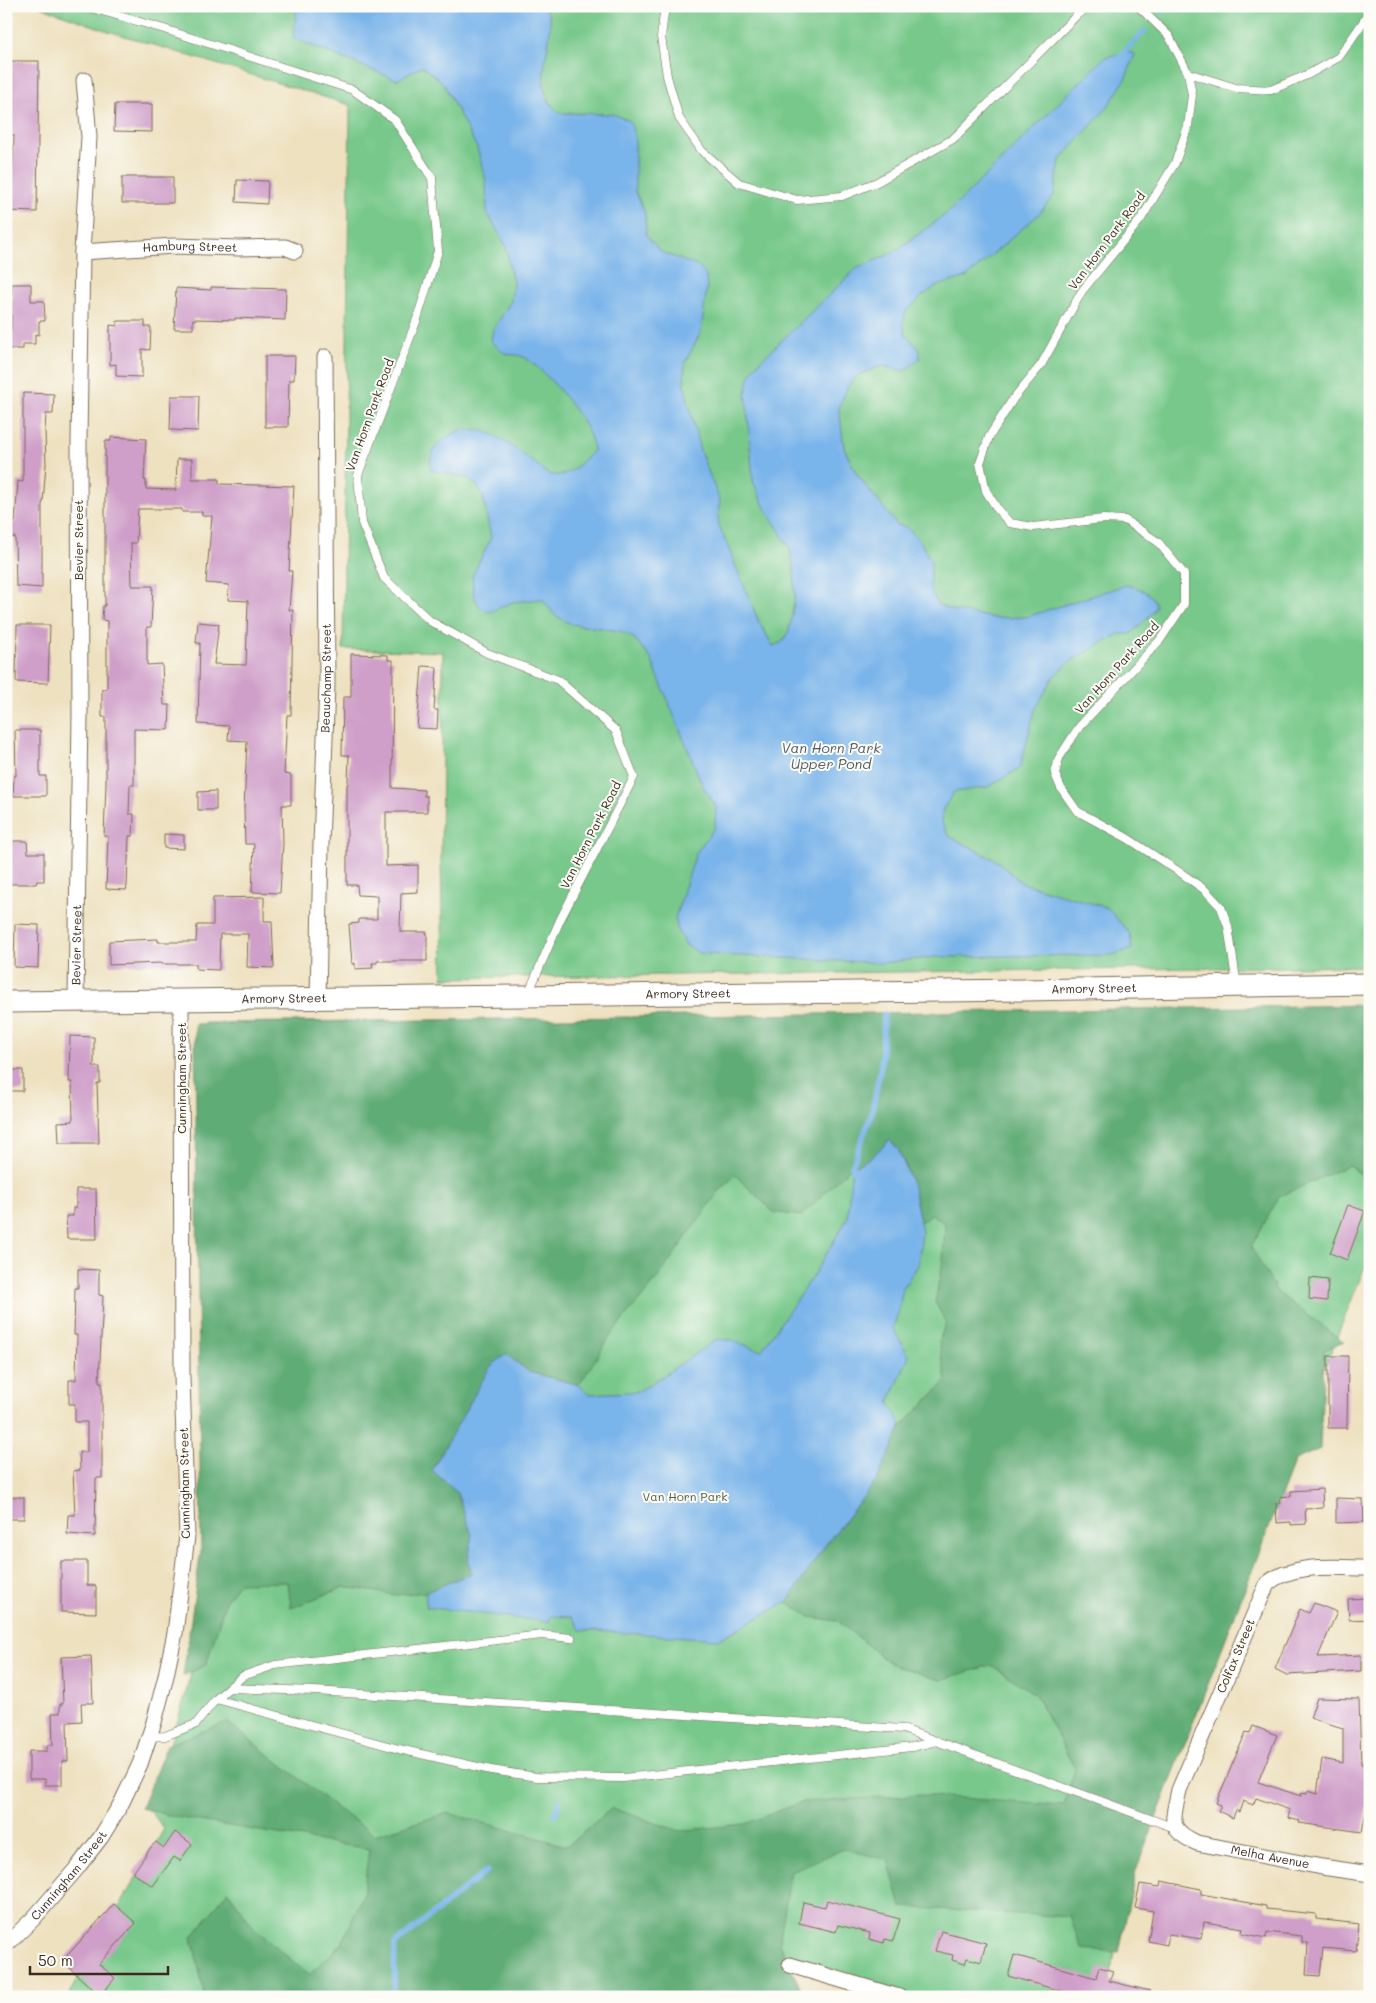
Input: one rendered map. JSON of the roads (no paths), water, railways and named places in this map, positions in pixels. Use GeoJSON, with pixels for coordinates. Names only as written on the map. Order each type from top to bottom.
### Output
{"type":"FeatureCollection","features":[{"type":"Feature","properties":{"kind":"main road","name":"Armory Street"},"geometry":{"type":"LineString","coordinates":[[6,1002],[1370,984]]}},
{"type":"Feature","properties":{"kind":"street","name":"Bevier Street"},"geometry":{"type":"LineString","coordinates":[[76,1002],[80,724],[79,440],[82,252],[89,137],[84,80]]}},
{"type":"Feature","properties":{"kind":"street","name":"Hamburg Street"},"geometry":{"type":"LineString","coordinates":[[82,252],[174,246],[239,248],[285,246],[295,251]]}},
{"type":"Feature","properties":{"kind":"street","name":"Beauchamp Street"},"geometry":{"type":"LineString","coordinates":[[318,999],[327,685],[325,357]]}},
{"type":"Feature","properties":{"kind":"street","name":"Cunningham Street"},"geometry":{"type":"LineString","coordinates":[[6,1945],[52,1898],[101,1837],[121,1804],[140,1764],[149,1737],[165,1680],[175,1633],[188,1536],[182,1367],[181,1000]]}},
{"type":"Feature","properties":{"kind":"street","name":"Colfax Street"},"geometry":{"type":"LineString","coordinates":[[1176,1828],[1173,1818],[1179,1790],[1267,1584],[1282,1573],[1302,1569],[1370,1568]]}},
{"type":"Feature","properties":{"kind":"street","name":"Melha Avenue"},"geometry":{"type":"LineString","coordinates":[[1176,1828],[1181,1836],[1198,1844],[1370,1874]]}},
{"type":"Feature","properties":{"kind":"street"},"geometry":{"type":"LineString","coordinates":[[790,1965],[899,1997]]}},
{"type":"Feature","properties":{"kind":"lane","name":"Van Horn Park Road"},"geometry":{"type":"LineString","coordinates":[[84,6],[164,29],[353,90],[395,120],[432,178],[438,250],[417,319],[358,475],[362,523],[384,578],[430,622],[487,653],[558,680],[616,731],[634,777],[560,920],[527,996]]}},
{"type":"Feature","properties":{"kind":"lane"},"geometry":{"type":"LineString","coordinates":[[665,6],[661,37],[667,76],[679,118],[702,151],[739,183],[797,200],[842,196],[878,182],[952,139],[1078,14],[1091,6]]}},
{"type":"Feature","properties":{"kind":"lane","name":"Van Horn Park Road"},"geometry":{"type":"LineString","coordinates":[[1138,6],[1169,36],[1188,73],[1192,95],[1188,126],[1175,163],[1141,219],[1082,291],[1041,365],[1013,399],[989,437],[980,463],[986,492],[998,510],[1010,523],[1033,527],[1103,519],[1125,520],[1158,542],[1184,574],[1184,604],[1160,640],[1079,727],[1060,758],[1055,774],[1061,788],[1077,811],[1127,838],[1181,873],[1205,890],[1221,907],[1228,926],[1237,987]]}},
{"type":"Feature","properties":{"kind":"lane"},"geometry":{"type":"LineString","coordinates":[[1188,73],[1236,88],[1271,90],[1309,74],[1339,57],[1370,12]]}},
{"type":"Feature","properties":{"kind":"lane"},"geometry":{"type":"LineString","coordinates":[[149,1737],[165,1736],[196,1724],[216,1699],[243,1676],[275,1665],[542,1635],[571,1638]]}},
{"type":"Feature","properties":{"kind":"lane"},"geometry":{"type":"LineString","coordinates":[[230,1688],[315,1690],[903,1729],[1176,1828]]}},
{"type":"Feature","properties":{"kind":"lane"},"geometry":{"type":"LineString","coordinates":[[216,1699],[399,1749],[491,1770],[537,1777],[623,1778],[912,1747],[938,1741]]}},
{"type":"Feature","properties":{"kind":"water","name":"Van Horn Park Upper Pond"},"geometry":{"type":"Polygon","coordinates":[[[297,6],[544,6],[549,15],[550,32],[543,81],[550,103],[559,113],[613,114],[630,121],[635,137],[635,191],[645,213],[646,235],[661,252],[700,267],[706,276],[707,287],[701,332],[685,363],[684,384],[700,451],[720,501],[719,525],[759,622],[773,646],[782,642],[789,631],[795,598],[794,570],[790,548],[765,508],[753,481],[746,394],[749,378],[755,366],[856,269],[894,252],[950,211],[1105,57],[1127,52],[1135,54],[1125,80],[1106,109],[1060,160],[1054,195],[1040,213],[967,277],[937,286],[922,296],[905,313],[903,325],[906,335],[920,350],[920,358],[905,371],[882,366],[858,375],[848,386],[839,408],[844,448],[856,473],[897,525],[907,527],[921,542],[931,562],[930,588],[938,605],[954,611],[995,618],[1026,617],[1125,585],[1144,591],[1154,601],[1156,606],[1152,613],[1131,634],[1119,634],[1105,641],[1070,662],[1054,676],[1035,710],[1020,768],[988,787],[954,792],[943,809],[942,823],[949,836],[997,861],[1022,883],[1108,908],[1130,934],[1132,949],[1112,955],[935,957],[882,963],[720,955],[699,953],[686,945],[678,932],[675,918],[696,853],[715,827],[716,806],[703,787],[651,659],[634,638],[620,631],[571,624],[556,616],[542,599],[513,602],[489,612],[480,608],[474,597],[472,576],[491,538],[483,497],[478,487],[468,478],[431,470],[433,451],[438,444],[458,431],[470,429],[493,435],[504,441],[552,475],[569,472],[593,451],[592,441],[578,414],[544,373],[524,357],[505,353],[491,341],[493,330],[511,301],[513,284],[506,246],[487,213],[486,181],[477,148],[443,83],[422,66],[397,80],[293,38],[297,6]]]}},
{"type":"Feature","properties":{"kind":"water"},"geometry":{"type":"Polygon","coordinates":[[[890,1140],[898,1149],[912,1183],[922,1232],[918,1265],[903,1288],[893,1328],[909,1356],[889,1402],[902,1426],[877,1480],[826,1544],[787,1602],[719,1639],[580,1630],[572,1617],[551,1616],[549,1622],[426,1607],[426,1592],[472,1573],[468,1561],[472,1535],[457,1493],[432,1470],[490,1367],[506,1354],[529,1372],[579,1385],[589,1394],[631,1392],[638,1391],[660,1378],[717,1339],[732,1340],[761,1351],[811,1279],[847,1219],[852,1166],[868,1159],[890,1140]]]}},
{"type":"Feature","properties":{"kind":"waterway"},"geometry":{"type":"LineString","coordinates":[[1164,11],[1169,6]]}},
{"type":"Feature","properties":{"kind":"waterway"},"geometry":{"type":"LineString","coordinates":[[1118,58],[1145,31]]}},
{"type":"Feature","properties":{"kind":"waterway"},"geometry":{"type":"LineString","coordinates":[[854,1172],[852,1166],[871,1116],[881,1066],[884,1014]]}},
{"type":"Feature","properties":{"kind":"waterway"},"geometry":{"type":"LineString","coordinates":[[555,1815],[559,1801]]}},
{"type":"Feature","properties":{"kind":"waterway"},"geometry":{"type":"LineString","coordinates":[[400,1997],[394,1992],[395,1944],[487,1871]]}},
{"type":"Feature","properties":{"kind":"park label","name":"Van Horn Park"},"geometry":{"type":"Point","coordinates":[685,1497]}}]}
